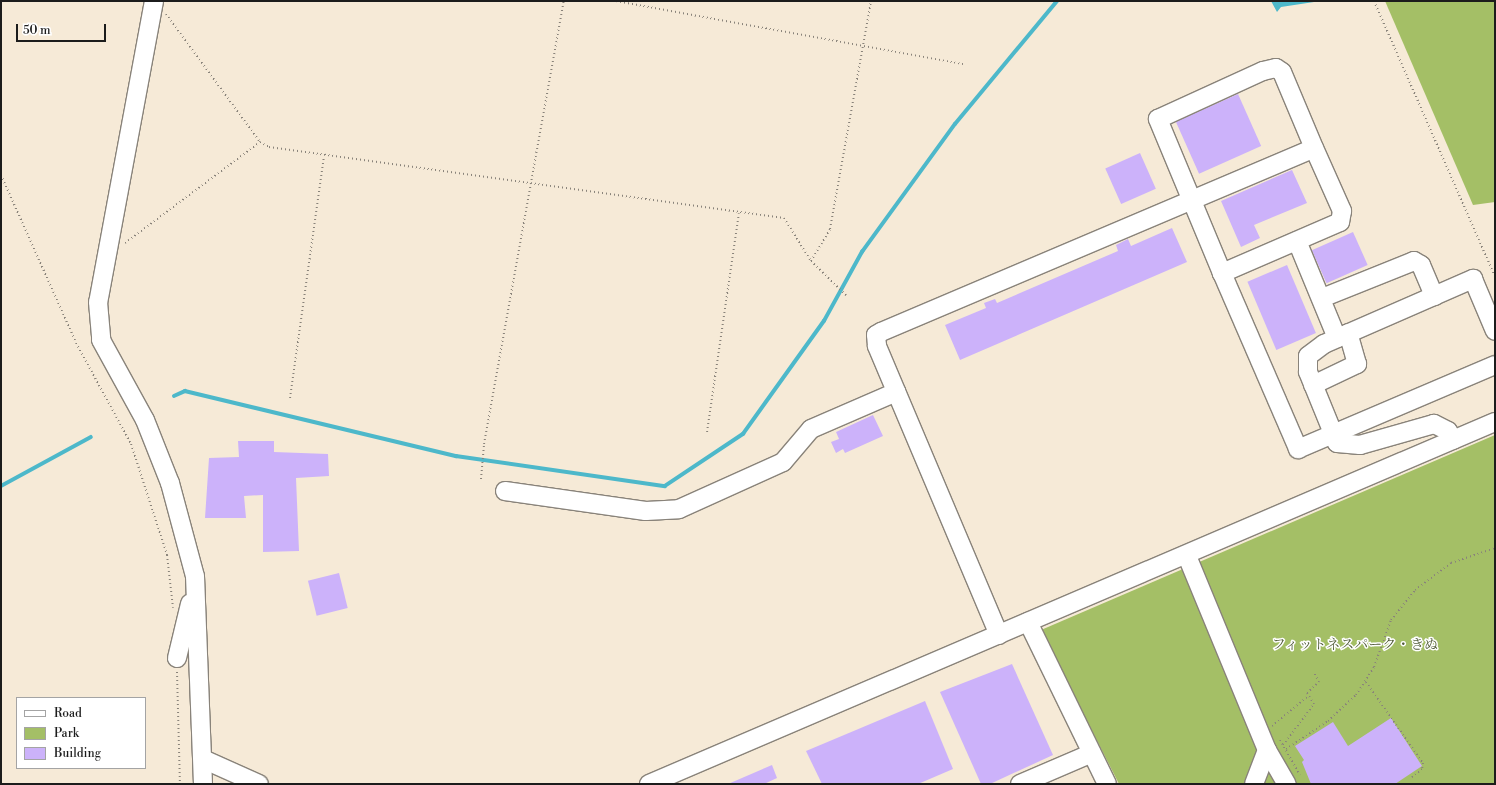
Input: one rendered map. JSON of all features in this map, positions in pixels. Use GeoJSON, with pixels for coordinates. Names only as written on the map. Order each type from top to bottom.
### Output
{"type":"FeatureCollection","features":[{"type":"Feature","properties":{"kind":"street"},"geometry":{"type":"LineString","coordinates":[[158,5],[98,302],[101,340],[145,420],[170,483],[188,547],[198,602],[205,760],[203,784]]}},
{"type":"Feature","properties":{"kind":"street"},"geometry":{"type":"LineString","coordinates":[[1222,273],[1340,222],[1343,218],[1282,72],[1276,68],[1263,71],[1158,119],[1190,200],[1298,449],[1495,365]]}},
{"type":"Feature","properties":{"kind":"street"},"geometry":{"type":"LineString","coordinates":[[999,635],[875,341],[880,332],[1314,148]]}},
{"type":"Feature","properties":{"kind":"street"},"geometry":{"type":"LineString","coordinates":[[1297,241],[1322,298],[1343,335],[1357,364],[1313,385]]}},
{"type":"Feature","properties":{"kind":"street"},"geometry":{"type":"LineString","coordinates":[[1322,298],[1414,260],[1421,265],[1434,296]]}},
{"type":"Feature","properties":{"kind":"street"},"geometry":{"type":"LineString","coordinates":[[1454,440],[1448,431],[1434,424],[1350,447],[1337,443],[1313,385],[1306,363],[1308,356],[1343,335],[1473,279],[1495,332]]}},
{"type":"Feature","properties":{"kind":"street"},"geometry":{"type":"LineString","coordinates":[[505,491],[646,511],[678,509],[783,462],[811,429],[896,392]]}},
{"type":"Feature","properties":{"kind":"street"},"geometry":{"type":"LineString","coordinates":[[649,784],[1028,622],[1187,556],[1495,422]]}},
{"type":"Feature","properties":{"kind":"street"},"geometry":{"type":"LineString","coordinates":[[177,658],[191,614],[188,547]]}},
{"type":"Feature","properties":{"kind":"street"},"geometry":{"type":"LineString","coordinates":[[1187,556],[1275,747],[1286,782]]}},
{"type":"Feature","properties":{"kind":"street"},"geometry":{"type":"LineString","coordinates":[[1028,622],[1107,784]]}},
{"type":"Feature","properties":{"kind":"street"},"geometry":{"type":"LineString","coordinates":[[1254,784],[1275,747]]}},
{"type":"Feature","properties":{"kind":"street"},"geometry":{"type":"LineString","coordinates":[[1020,784],[1092,753]]}},
{"type":"Feature","properties":{"kind":"street"},"geometry":{"type":"LineString","coordinates":[[205,760],[259,784]]}},
{"type":"Feature","properties":{"kind":"street"},"geometry":{"type":"LineString","coordinates":[[1254,784],[1266,777],[1286,782]]}},
{"type":"Feature","properties":{"kind":"path"},"geometry":{"type":"LineString","coordinates":[[481,479],[484,444],[564,1]]}},
{"type":"Feature","properties":{"kind":"path"},"geometry":{"type":"LineString","coordinates":[[616,1],[963,64]]}},
{"type":"Feature","properties":{"kind":"path"},"geometry":{"type":"LineString","coordinates":[[811,261],[830,229],[871,1]]}},
{"type":"Feature","properties":{"kind":"path"},"geometry":{"type":"LineString","coordinates":[[1374,1],[1495,276]]}},
{"type":"Feature","properties":{"kind":"path"},"geometry":{"type":"LineString","coordinates":[[158,5],[260,142],[282,150],[324,157],[784,218],[811,261],[846,295]]}},
{"type":"Feature","properties":{"kind":"path"},"geometry":{"type":"LineString","coordinates":[[108,249],[118,248],[260,142]]}},
{"type":"Feature","properties":{"kind":"path"},"geometry":{"type":"LineString","coordinates":[[290,398],[324,157]]}},
{"type":"Feature","properties":{"kind":"path"},"geometry":{"type":"LineString","coordinates":[[1,175],[76,343],[132,444],[167,555],[174,613]]}},
{"type":"Feature","properties":{"kind":"path"},"geometry":{"type":"LineString","coordinates":[[706,432],[739,212]]}},
{"type":"Feature","properties":{"kind":"path"},"geometry":{"type":"LineString","coordinates":[[1286,749],[1328,721],[1366,682],[1391,620],[1415,590],[1451,562],[1495,548]]}},
{"type":"Feature","properties":{"kind":"path"},"geometry":{"type":"LineString","coordinates":[[177,658],[180,784]]}},
{"type":"Feature","properties":{"kind":"path"},"geometry":{"type":"LineString","coordinates":[[1271,727],[1308,696],[1311,686],[1319,682],[1314,672]]}},
{"type":"Feature","properties":{"kind":"path"},"geometry":{"type":"LineString","coordinates":[[1366,682],[1423,763],[1422,769],[1412,777]]}},
{"type":"Feature","properties":{"kind":"path"},"geometry":{"type":"LineString","coordinates":[[1275,747],[1314,704],[1308,696]]}},
{"type":"Feature","properties":{"kind":"green space"},"geometry":{"type":"Polygon","coordinates":[[[1385,1],[1495,1],[1495,202],[1473,205],[1385,1]]]}},
{"type":"Feature","properties":{"kind":"green space","name":"フィットネスパーク・きぬ"},"geometry":{"type":"Polygon","coordinates":[[[1495,435],[1495,784],[1119,784],[1041,630],[1495,435]]]}},
{"type":"Feature","properties":{"kind":"water"},"geometry":{"type":"Polygon","coordinates":[[[1271,1],[1314,2],[1281,7],[1277,12],[1271,1]]]}},
{"type":"Feature","properties":{"kind":"building"},"geometry":{"type":"Polygon","coordinates":[[[1238,94],[1261,146],[1199,174],[1176,122],[1238,94]]]}},
{"type":"Feature","properties":{"kind":"building"},"geometry":{"type":"Polygon","coordinates":[[[1140,153],[1156,189],[1121,204],[1105,168],[1140,153]]]}},
{"type":"Feature","properties":{"kind":"building"},"geometry":{"type":"Polygon","coordinates":[[[1292,170],[1307,203],[1254,225],[1260,238],[1241,247],[1221,201],[1292,170]]]}},
{"type":"Feature","properties":{"kind":"building"},"geometry":{"type":"Polygon","coordinates":[[[1172,228],[1187,262],[960,360],[945,325],[986,308],[984,303],[995,299],[997,303],[1118,251],[1116,245],[1128,239],[1131,246],[1172,228]]]}},
{"type":"Feature","properties":{"kind":"building"},"geometry":{"type":"Polygon","coordinates":[[[1353,232],[1368,265],[1327,283],[1312,250],[1353,232]]]}},
{"type":"Feature","properties":{"kind":"building"},"geometry":{"type":"Polygon","coordinates":[[[1287,265],[1316,333],[1276,350],[1247,282],[1287,265]]]}},
{"type":"Feature","properties":{"kind":"building"},"geometry":{"type":"Polygon","coordinates":[[[873,415],[883,436],[845,453],[843,449],[836,453],[831,442],[839,439],[836,432],[873,415]]]}},
{"type":"Feature","properties":{"kind":"building"},"geometry":{"type":"Polygon","coordinates":[[[238,441],[274,441],[274,452],[328,454],[329,476],[296,478],[299,551],[263,552],[263,495],[244,496],[246,518],[205,518],[209,458],[239,457],[238,441]]]}},
{"type":"Feature","properties":{"kind":"building"},"geometry":{"type":"Polygon","coordinates":[[[339,573],[348,608],[317,616],[308,581],[339,573]]]}},
{"type":"Feature","properties":{"kind":"building"},"geometry":{"type":"Polygon","coordinates":[[[1012,664],[1053,755],[990,784],[981,784],[940,692],[1012,664]]]}},
{"type":"Feature","properties":{"kind":"building"},"geometry":{"type":"Polygon","coordinates":[[[925,701],[953,769],[918,784],[822,784],[806,751],[925,701]]]}},
{"type":"Feature","properties":{"kind":"building"},"geometry":{"type":"Polygon","coordinates":[[[1391,718],[1422,766],[1395,784],[1311,784],[1302,762],[1304,760],[1295,746],[1333,722],[1348,746],[1391,718]]]}},
{"type":"Feature","properties":{"kind":"building"},"geometry":{"type":"Polygon","coordinates":[[[772,765],[777,778],[764,784],[728,784],[772,765]]]}},
{"type":"Feature","properties":{"kind":"waterway"},"geometry":{"type":"LineString","coordinates":[[174,396],[185,391],[456,456],[665,486],[743,434],[824,321],[862,252],[955,124],[1057,1]]}},
{"type":"Feature","properties":{"kind":"waterway"},"geometry":{"type":"LineString","coordinates":[[1,486],[91,437]]}}]}
